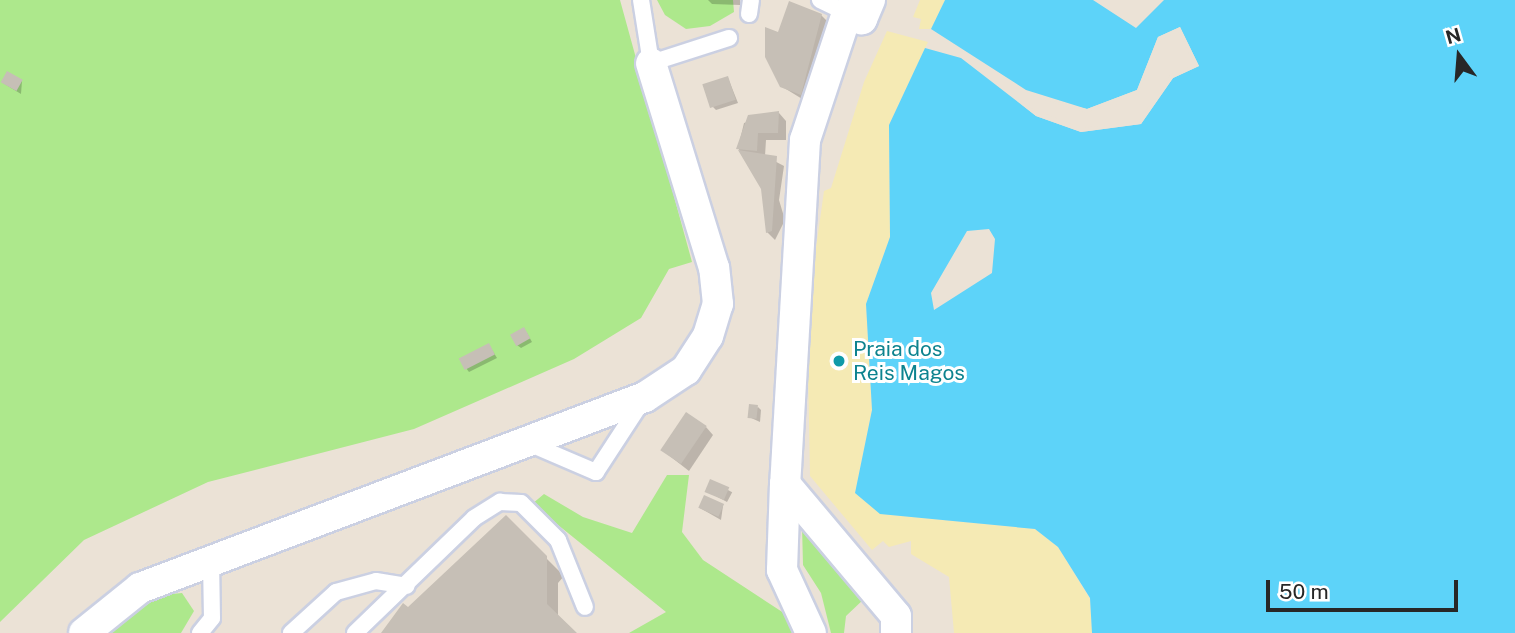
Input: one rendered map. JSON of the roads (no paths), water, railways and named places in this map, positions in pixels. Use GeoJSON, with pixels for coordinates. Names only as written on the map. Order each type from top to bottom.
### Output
{"type":"FeatureCollection","features":[{"type":"Feature","properties":{"kind":"street"},"geometry":{"type":"LineString","coordinates":[[811,633],[782,570],[804,140],[858,7]]}},
{"type":"Feature","properties":{"kind":"street"},"geometry":{"type":"LineString","coordinates":[[84,633],[140,588],[645,397],[696,357],[718,304],[715,268],[651,63]]}},
{"type":"Feature","properties":{"kind":"street"},"geometry":{"type":"LineString","coordinates":[[785,484],[896,616],[895,633]]}},
{"type":"Feature","properties":{"kind":"lane"},"geometry":{"type":"LineString","coordinates":[[641,0],[651,63],[729,38]]}},
{"type":"Feature","properties":{"kind":"lane"},"geometry":{"type":"LineString","coordinates":[[820,0],[858,7]]}},
{"type":"Feature","properties":{"kind":"lane"},"geometry":{"type":"LineString","coordinates":[[528,443],[596,472],[645,397]]}},
{"type":"Feature","properties":{"kind":"lane"},"geometry":{"type":"LineString","coordinates":[[355,633],[407,586],[474,518],[512,500],[558,540],[585,607]]}},
{"type":"Feature","properties":{"kind":"lane"},"geometry":{"type":"LineString","coordinates":[[200,633],[212,618],[211,560]]}},
{"type":"Feature","properties":{"kind":"lane"},"geometry":{"type":"LineString","coordinates":[[291,633],[336,592],[376,581],[407,586]]}},
{"type":"Feature","properties":{"kind":"water"},"geometry":{"type":"Polygon","coordinates":[[[945,0],[1093,0],[1136,28],[1164,0],[1515,0],[1515,633],[1092,633],[1090,598],[1058,547],[1035,529],[880,514],[855,493],[872,410],[866,304],[890,237],[889,125],[925,48],[961,58],[1036,116],[1081,132],[1141,124],[1173,78],[1199,66],[1180,27],[1158,37],[1137,90],[1087,109],[1026,90],[931,29],[945,0]],[[989,229],[967,231],[931,293],[934,310],[992,273],[995,239],[989,229]]]}},
{"type":"Feature","properties":{"kind":"place","name":"Praia dos Reis Magos"},"geometry":{"type":"Point","coordinates":[839,361]}}]}
